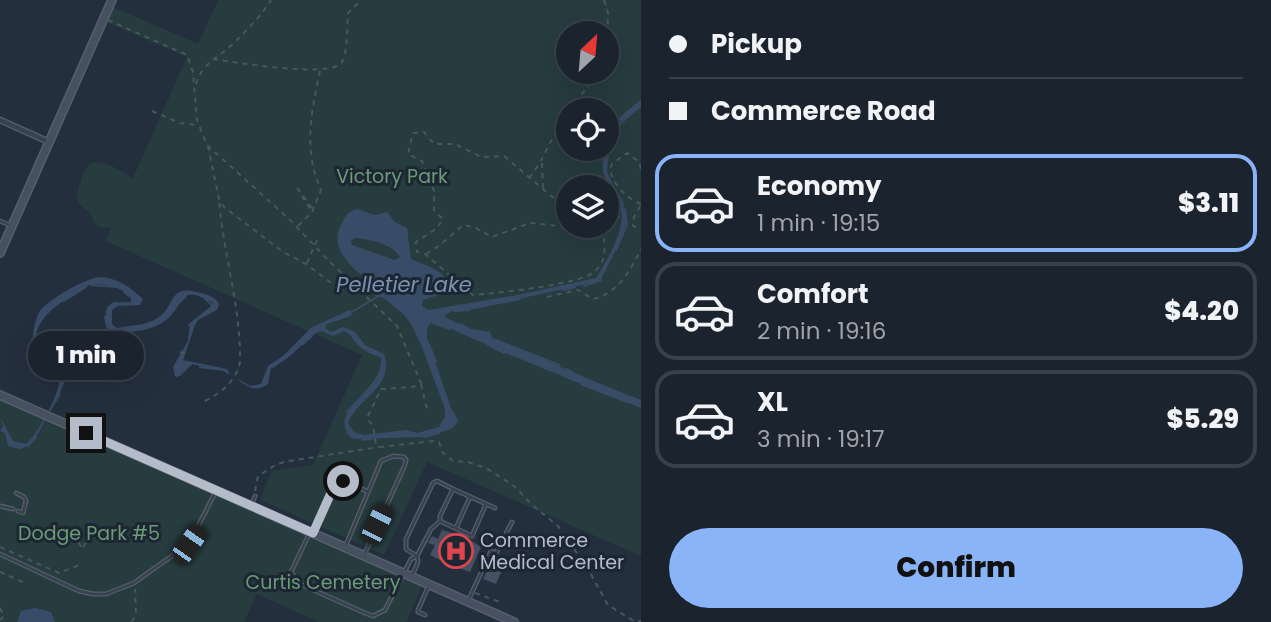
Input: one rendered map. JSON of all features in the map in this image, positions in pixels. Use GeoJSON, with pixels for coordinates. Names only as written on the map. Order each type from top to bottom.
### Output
{"type":"FeatureCollection","features":[{"type":"Feature","properties":{"kind":"main road"},"geometry":{"type":"LineString","coordinates":[[0,253],[112,0]]}},
{"type":"Feature","properties":{"kind":"main road"},"geometry":{"type":"LineString","coordinates":[[0,395],[514,622]]}},
{"type":"Feature","properties":{"kind":"street"},"geometry":{"type":"LineString","coordinates":[[0,120],[50,142]]}},
{"type":"Feature","properties":{"kind":"lane"},"geometry":{"type":"LineString","coordinates":[[0,220],[12,226]]}},
{"type":"Feature","properties":{"kind":"lane"},"geometry":{"type":"LineString","coordinates":[[345,548],[381,461],[393,456],[404,457],[405,466],[364,556]]}},
{"type":"Feature","properties":{"kind":"lane"},"geometry":{"type":"LineString","coordinates":[[368,492],[349,482],[339,481],[294,564],[291,572],[293,577],[300,583],[373,616],[385,610],[411,559],[417,556]]}},
{"type":"Feature","properties":{"kind":"lane"},"geometry":{"type":"LineString","coordinates":[[417,556],[406,549],[405,543],[433,482],[437,481],[495,508]]}},
{"type":"Feature","properties":{"kind":"lane"},"geometry":{"type":"LineString","coordinates":[[440,521],[453,489]]}},
{"type":"Feature","properties":{"kind":"lane"},"geometry":{"type":"LineString","coordinates":[[0,554],[58,581],[93,594],[106,594],[134,584],[189,544],[216,491]]}},
{"type":"Feature","properties":{"kind":"lane"},"geometry":{"type":"LineString","coordinates":[[16,493],[26,501],[23,513],[18,511]]}},
{"type":"Feature","properties":{"kind":"lane"},"geometry":{"type":"LineString","coordinates":[[250,506],[254,496]]}},
{"type":"Feature","properties":{"kind":"lane"},"geometry":{"type":"LineString","coordinates":[[456,528],[470,497]]}},
{"type":"Feature","properties":{"kind":"lane"},"geometry":{"type":"LineString","coordinates":[[440,521],[472,536],[486,504]]}},
{"type":"Feature","properties":{"kind":"lane"},"geometry":{"type":"LineString","coordinates":[[0,506],[13,509]]}},
{"type":"Feature","properties":{"kind":"lane"},"geometry":{"type":"LineString","coordinates":[[412,577],[418,562],[417,556],[432,526],[440,521]]}},
{"type":"Feature","properties":{"kind":"lane"},"geometry":{"type":"LineString","coordinates":[[468,602],[491,551],[496,553],[512,522]]}},
{"type":"Feature","properties":{"kind":"lane"},"geometry":{"type":"LineString","coordinates":[[425,615],[418,610],[429,585]]}},
{"type":"Feature","properties":{"kind":"path"},"geometry":{"type":"LineString","coordinates":[[195,89],[204,66],[232,45],[260,16],[271,0]]}},
{"type":"Feature","properties":{"kind":"path"},"geometry":{"type":"LineString","coordinates":[[213,59],[278,67],[330,69],[341,64],[348,13],[361,0]]}},
{"type":"Feature","properties":{"kind":"path"},"geometry":{"type":"LineString","coordinates":[[604,0],[608,21]]}},
{"type":"Feature","properties":{"kind":"path"},"geometry":{"type":"LineString","coordinates":[[104,18],[187,55],[194,72],[198,125],[207,145],[219,199],[236,297],[240,351],[237,373],[233,380],[205,401]]}},
{"type":"Feature","properties":{"kind":"path"},"geometry":{"type":"LineString","coordinates":[[297,227],[313,209],[321,190],[314,174],[309,146],[310,119],[321,69]]}},
{"type":"Feature","properties":{"kind":"path"},"geometry":{"type":"LineString","coordinates":[[579,98],[590,84]]}},
{"type":"Feature","properties":{"kind":"path"},"geometry":{"type":"LineString","coordinates":[[152,111],[180,123],[198,125]]}},
{"type":"Feature","properties":{"kind":"path"},"geometry":{"type":"LineString","coordinates":[[529,178],[543,159],[556,130]]}},
{"type":"Feature","properties":{"kind":"path"},"geometry":{"type":"LineString","coordinates":[[556,200],[504,156],[481,156],[455,144],[434,144],[424,132],[412,133],[408,154],[422,161],[434,191],[434,211],[443,219],[436,229],[416,242],[416,253],[425,254],[473,295],[568,280],[594,271],[606,252],[605,238]]}},
{"type":"Feature","properties":{"kind":"path"},"geometry":{"type":"LineString","coordinates":[[207,145],[297,227],[397,326],[421,383],[428,413]]}},
{"type":"Feature","properties":{"kind":"path"},"geometry":{"type":"LineString","coordinates":[[641,169],[639,162],[624,153],[610,169],[617,185],[628,197],[640,204],[633,216],[633,226],[641,228]]}},
{"type":"Feature","properties":{"kind":"path"},"geometry":{"type":"LineString","coordinates":[[543,159],[543,190]]}},
{"type":"Feature","properties":{"kind":"path"},"geometry":{"type":"LineString","coordinates":[[297,188],[313,209]]}},
{"type":"Feature","properties":{"kind":"path"},"geometry":{"type":"LineString","coordinates":[[219,199],[234,217],[334,285],[347,278]]}},
{"type":"Feature","properties":{"kind":"path"},"geometry":{"type":"LineString","coordinates":[[628,216],[633,216]]}},
{"type":"Feature","properties":{"kind":"path"},"geometry":{"type":"LineString","coordinates":[[425,254],[463,225],[474,227],[492,237],[530,223],[556,226]]}},
{"type":"Feature","properties":{"kind":"path"},"geometry":{"type":"LineString","coordinates":[[306,264],[318,238]]}},
{"type":"Feature","properties":{"kind":"path"},"geometry":{"type":"LineString","coordinates":[[547,298],[578,290],[593,299],[605,297],[616,288],[641,249]]}},
{"type":"Feature","properties":{"kind":"path"},"geometry":{"type":"LineString","coordinates":[[374,303],[379,299]]}},
{"type":"Feature","properties":{"kind":"path"},"geometry":{"type":"LineString","coordinates":[[180,352],[187,354]]}},
{"type":"Feature","properties":{"kind":"path"},"geometry":{"type":"LineString","coordinates":[[380,447],[376,445],[374,430],[367,418],[381,389],[413,387],[421,383]]}},
{"type":"Feature","properties":{"kind":"path"},"geometry":{"type":"LineString","coordinates":[[254,496],[258,476],[277,464],[389,445],[439,442],[442,452],[453,461],[477,464],[514,486],[558,526],[588,569],[608,605],[634,621],[641,621]]}},
{"type":"Feature","properties":{"kind":"path"},"geometry":{"type":"LineString","coordinates":[[389,445],[393,456]]}},
{"type":"Feature","properties":{"kind":"path"},"geometry":{"type":"LineString","coordinates":[[290,461],[291,456]]}},
{"type":"Feature","properties":{"kind":"path"},"geometry":{"type":"LineString","coordinates":[[73,534],[83,548],[95,527]]}},
{"type":"Feature","properties":{"kind":"path"},"geometry":{"type":"LineString","coordinates":[[36,528],[48,533],[57,530]]}},
{"type":"Feature","properties":{"kind":"path"},"geometry":{"type":"LineString","coordinates":[[0,547],[58,573],[77,566],[79,561]]}},
{"type":"Feature","properties":{"kind":"path"},"geometry":{"type":"LineString","coordinates":[[0,572],[23,582]]}},
{"type":"Feature","properties":{"kind":"path"},"geometry":{"type":"LineString","coordinates":[[132,622],[136,612],[134,584]]}},
{"type":"Feature","properties":{"kind":"path"},"geometry":{"type":"LineString","coordinates":[[473,591],[500,602]]}},
{"type":"Feature","properties":{"kind":"path"},"geometry":{"type":"LineString","coordinates":[[0,608],[4,616],[0,620]]}},
{"type":"Feature","properties":{"kind":"green space","name":"Victory Park"},"geometry":{"type":"Polygon","coordinates":[[[218,0],[641,0],[641,556],[427,462],[384,555],[260,500],[272,471],[313,465],[362,355],[106,241],[111,228],[99,227],[92,221],[92,215],[80,205],[76,196],[89,164],[107,164],[133,178],[187,57],[104,21],[111,6],[198,44],[218,0]]]}},
{"type":"Feature","properties":{"kind":"green space","name":"Dodge Park #5"},"geometry":{"type":"Polygon","coordinates":[[[0,396],[423,585],[406,622],[319,622],[257,594],[244,622],[0,622],[0,396]]]}},
{"type":"Feature","properties":{"kind":"water"},"geometry":{"type":"Polygon","coordinates":[[[641,100],[641,106],[621,121],[619,126],[619,118],[641,100]]]}},
{"type":"Feature","properties":{"kind":"water"},"geometry":{"type":"Polygon","coordinates":[[[603,161],[608,161],[608,175],[605,175],[603,161]]]}},
{"type":"Feature","properties":{"kind":"water","name":"Pelletier Lake"},"geometry":{"type":"Polygon","coordinates":[[[619,197],[627,220],[619,244],[600,281],[469,310],[452,311],[444,316],[472,330],[490,331],[492,338],[641,401],[641,408],[431,322],[427,328],[427,338],[457,420],[448,430],[421,437],[356,439],[348,432],[345,425],[349,410],[373,385],[383,360],[361,348],[344,331],[333,336],[322,331],[317,332],[286,359],[271,368],[268,384],[256,388],[245,385],[234,377],[250,386],[261,384],[268,366],[283,356],[311,328],[349,310],[352,312],[351,316],[327,324],[325,328],[331,332],[343,327],[355,332],[365,345],[384,354],[386,366],[380,384],[359,406],[348,423],[354,432],[363,435],[407,430],[417,433],[439,427],[445,417],[445,409],[411,324],[384,298],[375,296],[376,286],[352,267],[340,251],[338,233],[345,218],[358,209],[374,215],[387,212],[395,222],[407,228],[411,259],[439,272],[451,286],[448,292],[423,300],[422,306],[428,310],[518,295],[596,278],[619,238],[622,218],[619,197]],[[355,238],[351,241],[352,245],[395,260],[400,257],[397,252],[374,241],[355,238]]]}},
{"type":"Feature","properties":{"kind":"water"},"geometry":{"type":"Polygon","coordinates":[[[94,278],[118,281],[143,299],[140,305],[118,306],[112,310],[112,324],[117,328],[154,320],[164,312],[178,293],[183,291],[214,298],[219,304],[217,310],[198,320],[183,360],[227,369],[230,374],[192,364],[180,376],[175,376],[173,367],[188,341],[190,323],[211,308],[213,303],[201,297],[187,295],[166,320],[154,327],[141,331],[113,332],[106,326],[107,307],[114,302],[131,303],[133,300],[113,286],[89,285],[48,313],[37,333],[37,345],[42,358],[65,380],[37,435],[28,445],[16,448],[8,445],[5,433],[0,431],[3,426],[0,417],[13,441],[26,444],[42,423],[56,395],[60,379],[35,354],[33,340],[37,318],[50,301],[94,278]]]}},
{"type":"Feature","properties":{"kind":"water"},"geometry":{"type":"Polygon","coordinates":[[[35,608],[51,612],[55,622],[17,622],[21,611],[35,608]]]}},
{"type":"Feature","properties":{"kind":"building","name":"Commerce Medical Center"},"geometry":{"type":"Polygon","coordinates":[[[442,530],[465,537],[481,547],[470,572],[453,566],[452,569],[430,555],[435,545],[428,543],[432,536],[438,539],[442,530]]]}},
{"type":"Feature","properties":{"kind":"building"},"geometry":{"type":"Polygon","coordinates":[[[492,562],[503,568],[496,584],[483,579],[492,562]]]}},
{"type":"Feature","properties":{"kind":"waterway"},"geometry":{"type":"LineString","coordinates":[[607,162],[610,143],[616,129],[641,106]]}},
{"type":"Feature","properties":{"kind":"waterway"},"geometry":{"type":"LineString","coordinates":[[619,197],[623,204]]}},
{"type":"Feature","properties":{"kind":"waterway"},"geometry":{"type":"LineString","coordinates":[[616,250],[627,225],[625,209]]}},
{"type":"Feature","properties":{"kind":"waterway"},"geometry":{"type":"LineString","coordinates":[[584,286],[601,280]]}},
{"type":"Feature","properties":{"kind":"waterway"},"geometry":{"type":"LineString","coordinates":[[91,285],[116,287]]}},
{"type":"Feature","properties":{"kind":"waterway"},"geometry":{"type":"LineString","coordinates":[[64,301],[86,287]]}},
{"type":"Feature","properties":{"kind":"waterway"},"geometry":{"type":"LineString","coordinates":[[563,290],[575,287]]}},
{"type":"Feature","properties":{"kind":"waterway"},"geometry":{"type":"LineString","coordinates":[[112,304],[132,303],[132,298],[124,292]]}},
{"type":"Feature","properties":{"kind":"waterway"},"geometry":{"type":"LineString","coordinates":[[176,306],[186,296]]}},
{"type":"Feature","properties":{"kind":"waterway","name":"Pelletier Lake"},"geometry":{"type":"LineString","coordinates":[[352,312],[377,297]]}},
{"type":"Feature","properties":{"kind":"waterway"},"geometry":{"type":"LineString","coordinates":[[189,325],[213,306],[205,299]]}},
{"type":"Feature","properties":{"kind":"waterway"},"geometry":{"type":"LineString","coordinates":[[478,307],[520,299]]}},
{"type":"Feature","properties":{"kind":"waterway"},"geometry":{"type":"LineString","coordinates":[[454,311],[469,310]]}},
{"type":"Feature","properties":{"kind":"waterway"},"geometry":{"type":"LineString","coordinates":[[105,317],[108,330],[120,333]]}},
{"type":"Feature","properties":{"kind":"waterway"},"geometry":{"type":"LineString","coordinates":[[426,329],[431,322],[450,329]]}},
{"type":"Feature","properties":{"kind":"waterway"},"geometry":{"type":"LineString","coordinates":[[460,324],[471,330],[484,332]]}},
{"type":"Feature","properties":{"kind":"waterway"},"geometry":{"type":"LineString","coordinates":[[456,330],[479,340]]}},
{"type":"Feature","properties":{"kind":"waterway"},"geometry":{"type":"LineString","coordinates":[[303,344],[312,336]]}},
{"type":"Feature","properties":{"kind":"waterway"},"geometry":{"type":"LineString","coordinates":[[496,340],[559,365]]}},
{"type":"Feature","properties":{"kind":"waterway"},"geometry":{"type":"LineString","coordinates":[[429,344],[436,362]]}},
{"type":"Feature","properties":{"kind":"waterway"},"geometry":{"type":"LineString","coordinates":[[487,344],[504,353]]}},
{"type":"Feature","properties":{"kind":"waterway"},"geometry":{"type":"LineString","coordinates":[[347,412],[380,372],[382,357],[367,351]]}},
{"type":"Feature","properties":{"kind":"waterway"},"geometry":{"type":"LineString","coordinates":[[273,367],[293,352]]}},
{"type":"Feature","properties":{"kind":"waterway"},"geometry":{"type":"LineString","coordinates":[[177,376],[191,364]]}},
{"type":"Feature","properties":{"kind":"waterway"},"geometry":{"type":"LineString","coordinates":[[200,367],[228,373]]}},
{"type":"Feature","properties":{"kind":"waterway"},"geometry":{"type":"LineString","coordinates":[[542,367],[553,371]]}},
{"type":"Feature","properties":{"kind":"waterway"},"geometry":{"type":"LineString","coordinates":[[567,369],[577,375]]}},
{"type":"Feature","properties":{"kind":"waterway"},"geometry":{"type":"LineString","coordinates":[[558,373],[576,381]]}},
{"type":"Feature","properties":{"kind":"waterway"},"geometry":{"type":"LineString","coordinates":[[581,384],[627,402]]}},
{"type":"Feature","properties":{"kind":"waterway"},"geometry":{"type":"LineString","coordinates":[[605,387],[623,394]]}},
{"type":"Feature","properties":{"kind":"waterway"},"geometry":{"type":"LineString","coordinates":[[50,410],[60,394]]}},
{"type":"Feature","properties":{"kind":"waterway"},"geometry":{"type":"LineString","coordinates":[[631,397],[641,401]]}},
{"type":"Feature","properties":{"kind":"waterway"},"geometry":{"type":"LineString","coordinates":[[451,428],[457,421],[452,411]]}},
{"type":"Feature","properties":{"kind":"waterway"},"geometry":{"type":"LineString","coordinates":[[346,425],[353,438]]}},
{"type":"Feature","properties":{"kind":"waterway"},"geometry":{"type":"LineString","coordinates":[[424,437],[439,433]]}},
{"type":"Feature","properties":{"kind":"waterway"},"geometry":{"type":"LineString","coordinates":[[28,446],[36,437]]}},
{"type":"Feature","properties":{"kind":"waterway"},"geometry":{"type":"LineString","coordinates":[[362,440],[377,438]]}},
{"type":"Feature","properties":{"kind":"waterway"},"geometry":{"type":"LineString","coordinates":[[9,445],[20,448]]}},
{"type":"Feature","properties":{"kind":"place","name":"Commerce Medical Center"},"geometry":{"type":"Point","coordinates":[456,551]}},
{"type":"Feature","properties":{"kind":"route"},"geometry":{"type":"LineString","coordinates":[[86,433],[313,533],[335,484],[343,481]]}},
{"type":"Feature","properties":{"kind":"park label","name":"Curtis Cemetery"},"geometry":{"type":"Point","coordinates":[323,582]}}]}
